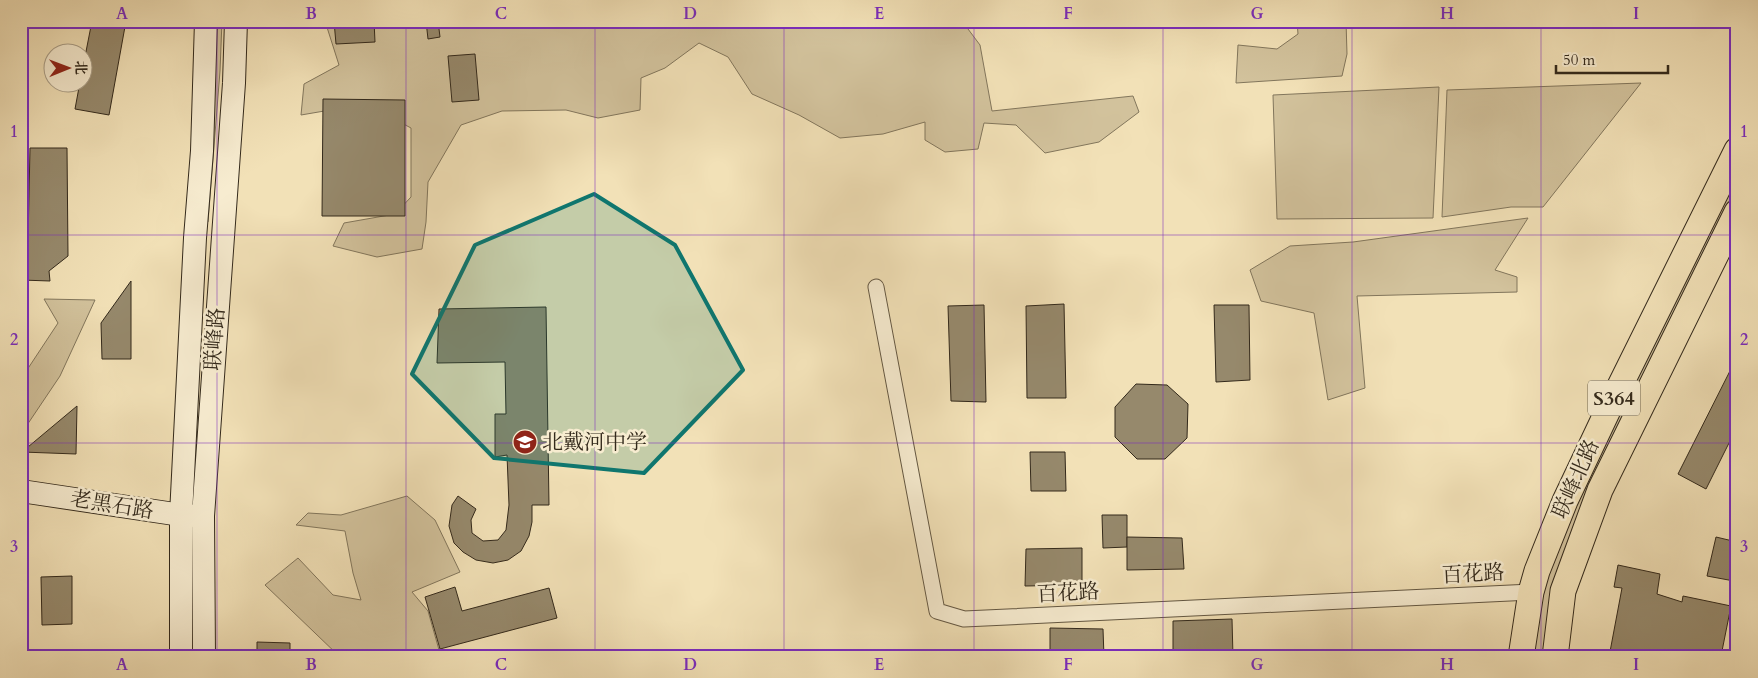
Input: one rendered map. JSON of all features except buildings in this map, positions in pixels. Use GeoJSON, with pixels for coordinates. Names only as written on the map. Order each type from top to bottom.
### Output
{"type":"FeatureCollection","features":[{"type":"Feature","properties":{"kind":"main road","name":"联峰路"},"geometry":{"type":"LineString","coordinates":[[204,657],[192,515],[195,238],[202,150],[206,21]]}},
{"type":"Feature","properties":{"kind":"main road","name":"联峰路"},"geometry":{"type":"LineString","coordinates":[[181,657],[192,515],[234,82],[236,21]]}},
{"type":"Feature","properties":{"kind":"main road","name":"联峰北路"},"geometry":{"type":"LineString","coordinates":[[1521,657],[1531,592],[1537,571],[1565,501],[1737,150]]}},
{"type":"Feature","properties":{"kind":"main road","name":"联峰北路"},"geometry":{"type":"LineString","coordinates":[[1555,657],[1563,591],[1600,490],[1737,212]]}},
{"type":"Feature","properties":{"kind":"main road","name":"老黑石路"},"geometry":{"type":"LineString","coordinates":[[21,491],[192,515]]}},
{"type":"Feature","properties":{"kind":"street","name":"百花路"},"geometry":{"type":"LineString","coordinates":[[876,287],[937,611],[964,619],[1531,592]]}},
{"type":"Feature","properties":{"kind":"highlighted area"},"geometry":{"type":"Polygon","coordinates":[[[594,194],[675,245],[743,370],[644,473],[494,458],[412,374],[475,245],[594,194]]]}},
{"type":"Feature","properties":{"kind":"shaded area"},"geometry":{"type":"Polygon","coordinates":[[[214,21],[222,21],[208,222],[201,221],[214,21]]]}},
{"type":"Feature","properties":{"kind":"shaded area"},"geometry":{"type":"Polygon","coordinates":[[[325,21],[962,21],[980,45],[992,111],[1133,96],[1139,112],[1099,142],[1045,153],[1016,125],[984,123],[978,149],[945,152],[925,140],[925,122],[883,134],[840,138],[799,115],[752,94],[728,57],[699,43],[665,68],[641,78],[640,110],[598,118],[566,110],[502,111],[461,125],[428,182],[426,222],[422,249],[377,257],[333,246],[344,223],[395,214],[411,197],[411,128],[396,120],[336,109],[301,115],[304,84],[339,65],[325,21]]]}},
{"type":"Feature","properties":{"kind":"shaded area"},"geometry":{"type":"Polygon","coordinates":[[[1297,21],[1346,21],[1347,54],[1342,76],[1236,83],[1238,45],[1277,49],[1298,34],[1297,21]]]}},
{"type":"Feature","properties":{"kind":"shaded area"},"geometry":{"type":"Polygon","coordinates":[[[1641,83],[1543,207],[1511,207],[1442,217],[1447,90],[1641,83]]]}},
{"type":"Feature","properties":{"kind":"shaded area"},"geometry":{"type":"Polygon","coordinates":[[[1439,87],[1433,218],[1277,219],[1273,95],[1439,87]]]}},
{"type":"Feature","properties":{"kind":"shaded area"},"geometry":{"type":"Polygon","coordinates":[[[1737,166],[1737,193],[1620,429],[1544,657],[1531,657],[1538,602],[1561,535],[1737,166]]]}},
{"type":"Feature","properties":{"kind":"shaded area"},"geometry":{"type":"Polygon","coordinates":[[[1528,218],[1495,270],[1517,277],[1517,292],[1357,296],[1365,388],[1328,400],[1314,313],[1261,301],[1250,270],[1290,246],[1353,242],[1528,218]]]}},
{"type":"Feature","properties":{"kind":"shaded area"},"geometry":{"type":"Polygon","coordinates":[[[44,299],[95,300],[60,376],[21,434],[21,379],[58,323],[44,299]]]}},
{"type":"Feature","properties":{"kind":"shaded area"},"geometry":{"type":"Polygon","coordinates":[[[407,496],[435,520],[460,572],[412,592],[428,611],[441,657],[340,657],[265,585],[298,558],[333,595],[361,600],[353,573],[345,531],[296,525],[308,513],[341,515],[407,496]]]}},
{"type":"Feature","properties":{"kind":"place","name":"北戴河中学"},"geometry":{"type":"Point","coordinates":[525,442]}}]}
